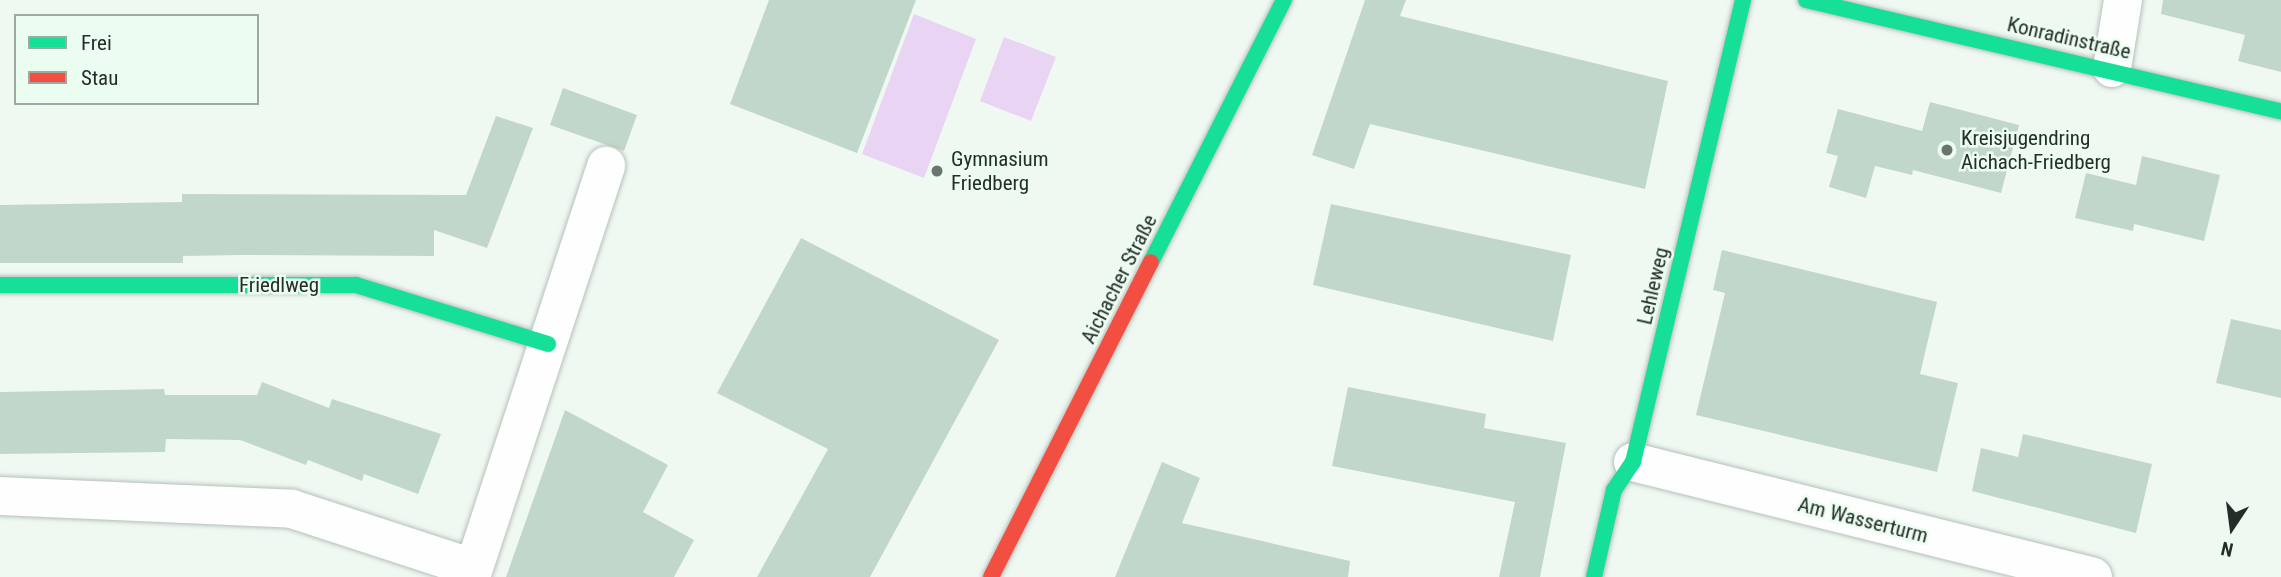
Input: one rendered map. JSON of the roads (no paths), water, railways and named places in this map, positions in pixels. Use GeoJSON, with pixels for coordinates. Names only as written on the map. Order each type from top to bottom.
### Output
{"type":"FeatureCollection","features":[{"type":"Feature","properties":{"kind":"street","name":"Aichacher Straße"},"geometry":{"type":"LineString","coordinates":[[991,577],[1284,0]]}},
{"type":"Feature","properties":{"kind":"street","name":"Lehleweg"},"geometry":{"type":"LineString","coordinates":[[1594,577],[1614,490],[1633,462],[1743,0]]}},
{"type":"Feature","properties":{"kind":"street","name":"Konradinstraße"},"geometry":{"type":"LineString","coordinates":[[1807,0],[2112,68],[2281,111]]}},
{"type":"Feature","properties":{"kind":"street"},"geometry":{"type":"LineString","coordinates":[[2112,68],[2123,0]]}},
{"type":"Feature","properties":{"kind":"street"},"geometry":{"type":"LineString","coordinates":[[0,496],[292,509],[472,573],[606,166]]}},
{"type":"Feature","properties":{"kind":"street","name":"Friedlweg"},"geometry":{"type":"LineString","coordinates":[[0,285],[356,285],[548,344]]}},
{"type":"Feature","properties":{"kind":"street","name":"Am Wasserturm"},"geometry":{"type":"LineString","coordinates":[[1633,462],[2093,577]]}},
{"type":"Feature","properties":{"kind":"place","name":"Kreisjugendring Aichach-Friedberg"},"geometry":{"type":"Point","coordinates":[1947,150]}},
{"type":"Feature","properties":{"kind":"place","name":"Gymnasium Friedberg"},"geometry":{"type":"Point","coordinates":[937,171]}}]}
